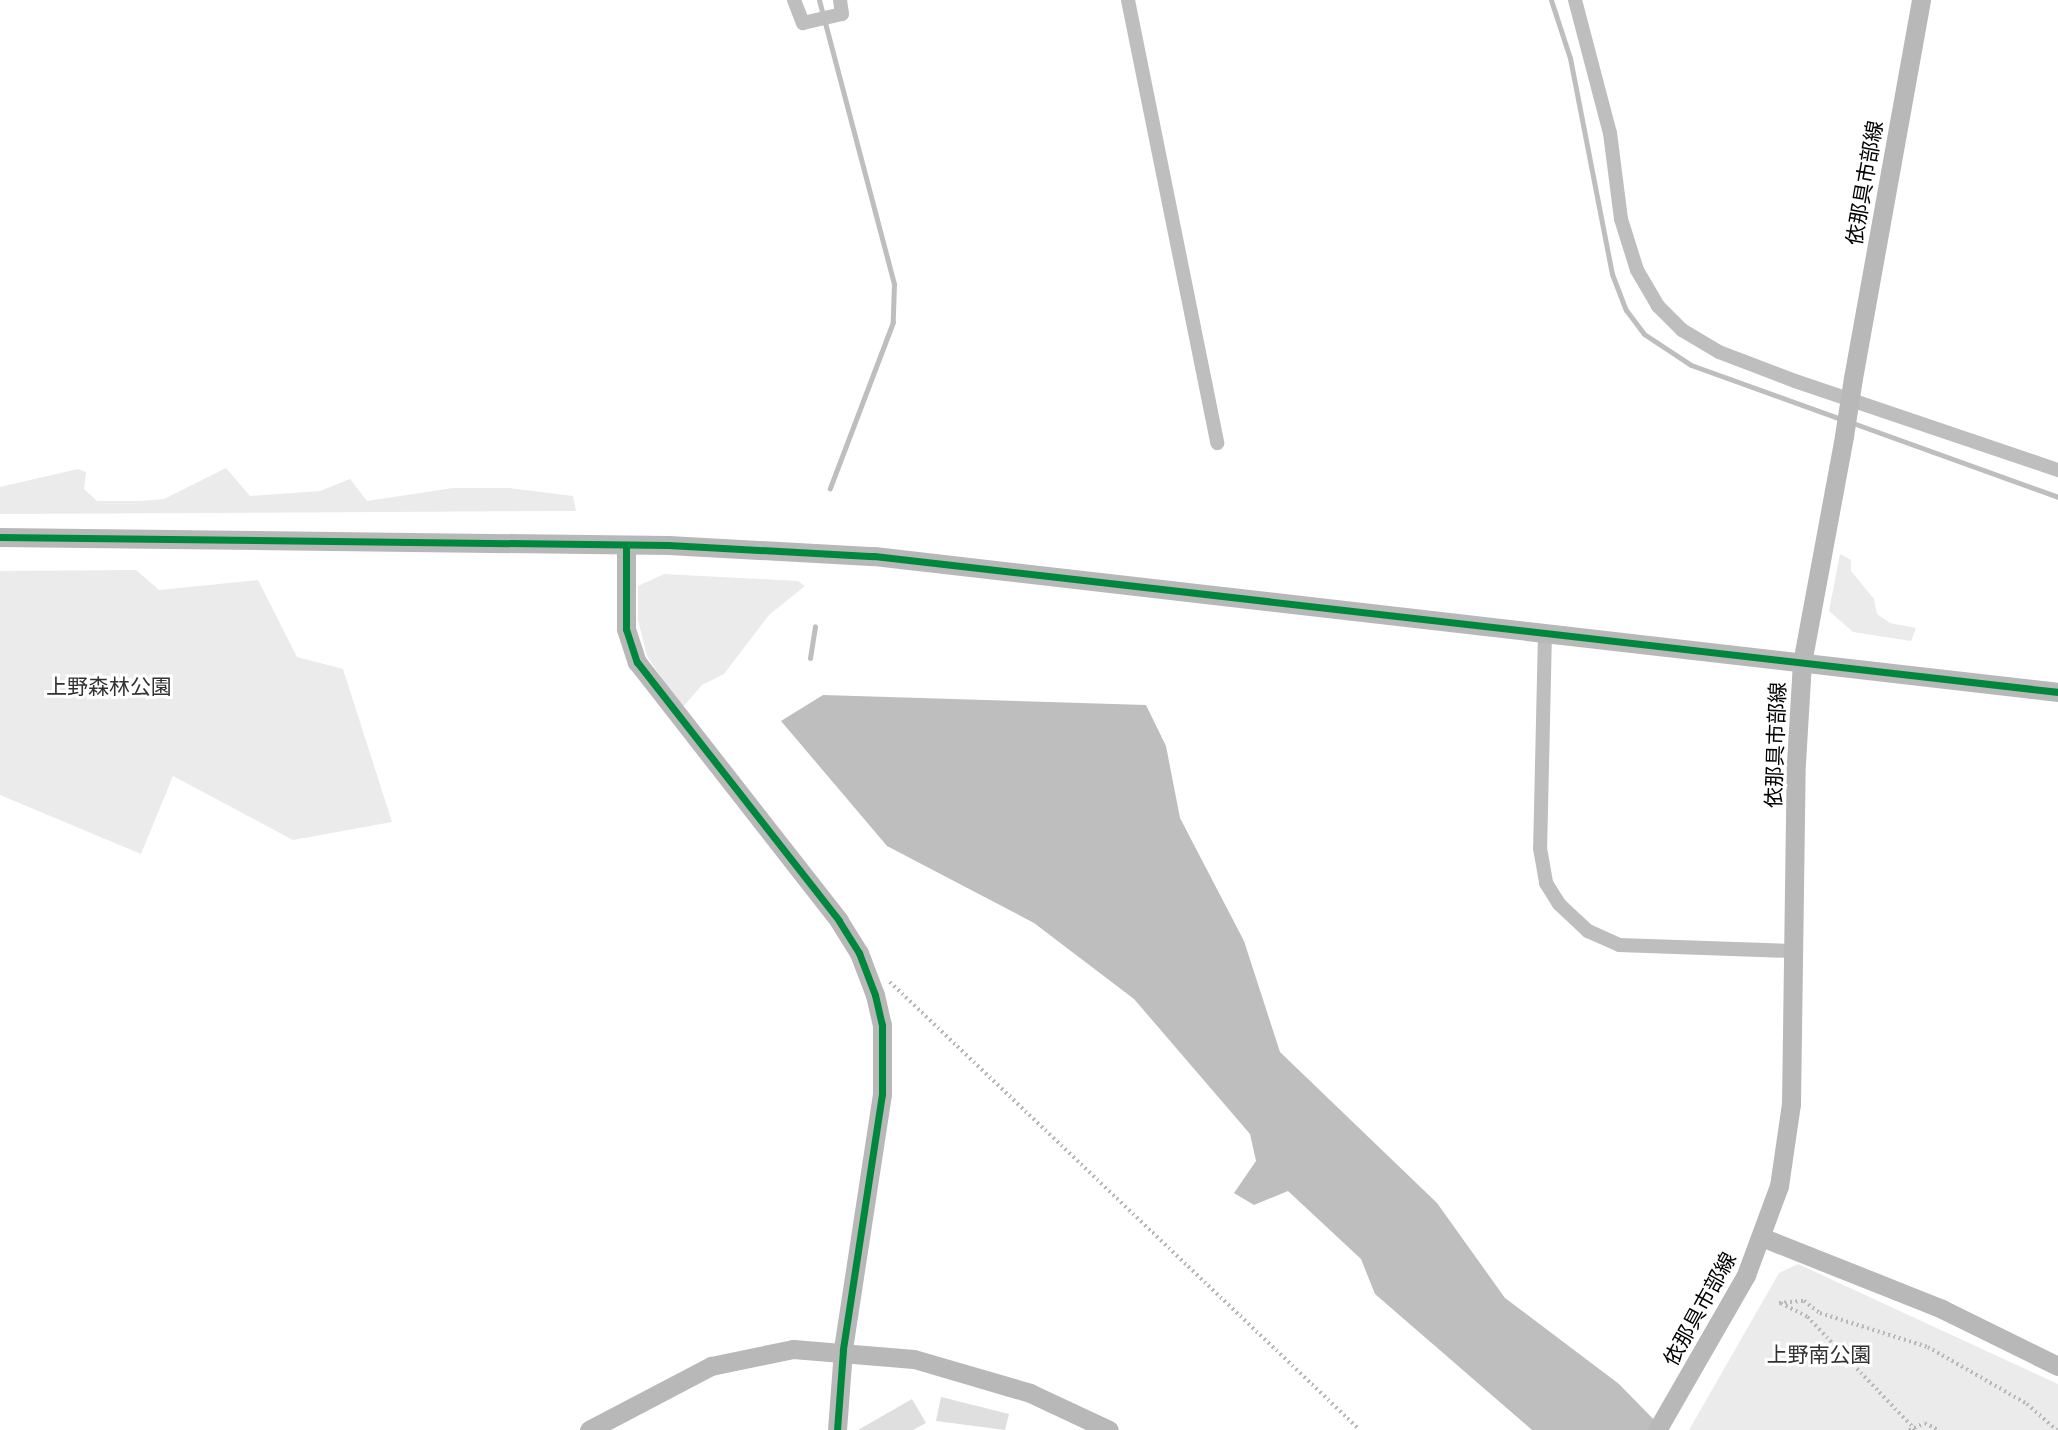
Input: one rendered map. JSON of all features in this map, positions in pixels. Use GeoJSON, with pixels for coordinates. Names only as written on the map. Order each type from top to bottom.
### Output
{"type":"FeatureCollection","features":[{"type":"Feature","properties":{"kind":"street"},"geometry":{"type":"LineString","coordinates":[[794,0],[807,22],[839,7]]}},
{"type":"Feature","properties":{"kind":"street"},"geometry":{"type":"LineString","coordinates":[[1128,0],[1217,443]]}},
{"type":"Feature","properties":{"kind":"street"},"geometry":{"type":"LineString","coordinates":[[1575,0],[1610,133],[1621,219],[1637,270],[1658,306],[1682,330],[1757,366],[2058,470]]}},
{"type":"Feature","properties":{"kind":"street","name":"依那具市部線"},"geometry":{"type":"LineString","coordinates":[[1657,1430],[1746,1275],[1764,1238],[1779,1186],[1791,1104],[1796,763],[1802,663],[1921,0]]}},
{"type":"Feature","properties":{"kind":"street"},"geometry":{"type":"LineString","coordinates":[[0,537],[626,545],[874,556],[2058,692]]}},
{"type":"Feature","properties":{"kind":"street"},"geometry":{"type":"LineString","coordinates":[[626,545],[626,629],[637,662],[859,953],[882,1025],[882,1094],[843,1350],[837,1430]]}},
{"type":"Feature","properties":{"kind":"street"},"geometry":{"type":"LineString","coordinates":[[1545,633],[1540,848],[1546,883],[1559,904],[1588,931],[1619,945],[1795,951]]}},
{"type":"Feature","properties":{"kind":"street"},"geometry":{"type":"LineString","coordinates":[[1764,1238],[1942,1309],[2058,1366]]}},
{"type":"Feature","properties":{"kind":"street"},"geometry":{"type":"LineString","coordinates":[[589,1430],[711,1366],[793,1349],[843,1350],[914,1359],[1030,1393],[1109,1430]]}},
{"type":"Feature","properties":{"kind":"path"},"geometry":{"type":"LineString","coordinates":[[859,953],[1360,1430]]}},
{"type":"Feature","properties":{"kind":"path"},"geometry":{"type":"LineString","coordinates":[[1915,1428],[1807,1317],[1779,1303],[1804,1301],[1820,1314],[1928,1347],[2055,1422],[2055,1430]]}},
{"type":"Feature","properties":{"kind":"path"},"geometry":{"type":"LineString","coordinates":[[1909,1430],[1925,1423],[1938,1430]]}},
{"type":"Feature","properties":{"kind":"green space"},"geometry":{"type":"Polygon","coordinates":[[[226,468],[250,496],[320,491],[350,479],[367,501],[453,488],[509,488],[573,496],[576,511],[0,514],[0,487],[78,469],[86,472],[84,489],[97,501],[140,501],[164,499],[226,468]]]}},
{"type":"Feature","properties":{"kind":"green space"},"geometry":{"type":"Polygon","coordinates":[[[1840,554],[1851,560],[1851,571],[1874,599],[1877,614],[1890,623],[1916,628],[1911,641],[1853,632],[1829,611],[1840,554]]]}},
{"type":"Feature","properties":{"kind":"green space","name":"上野森林公園"},"geometry":{"type":"Polygon","coordinates":[[[136,570],[159,590],[258,580],[297,657],[343,669],[392,822],[293,840],[173,776],[141,854],[0,795],[0,571],[136,570]]]}},
{"type":"Feature","properties":{"kind":"green space"},"geometry":{"type":"Polygon","coordinates":[[[664,574],[798,581],[805,586],[769,615],[724,674],[702,685],[682,708],[647,656],[638,620],[638,586],[664,574]]]}},
{"type":"Feature","properties":{"kind":"green space","name":"上野南公園"},"geometry":{"type":"Polygon","coordinates":[[[1798,1264],[2058,1384],[2058,1430],[1689,1430],[1779,1273],[1798,1264]]]}},
{"type":"Feature","properties":{"kind":"shaded area"},"geometry":{"type":"Polygon","coordinates":[[[823,695],[1146,705],[1166,746],[1180,818],[1244,941],[1280,1052],[1437,1203],[1505,1298],[1619,1384],[1664,1430],[1532,1430],[1375,1294],[1361,1259],[1288,1191],[1254,1205],[1234,1193],[1256,1161],[1250,1134],[1134,999],[1034,923],[887,846],[781,721],[823,695]]]}},
{"type":"Feature","properties":{"kind":"building"},"geometry":{"type":"Polygon","coordinates":[[[941,1397],[1009,1414],[1005,1430],[936,1421],[941,1397]]]}},
{"type":"Feature","properties":{"kind":"building"},"geometry":{"type":"Polygon","coordinates":[[[912,1399],[926,1423],[913,1430],[858,1430],[912,1399]]]}},
{"type":"Feature","properties":{"kind":"waterway"},"geometry":{"type":"LineString","coordinates":[[819,0],[894,284],[893,322],[830,488]]}},
{"type":"Feature","properties":{"kind":"waterway"},"geometry":{"type":"LineString","coordinates":[[1551,0],[1570,58],[1612,274],[1626,310],[1644,334],[1691,365],[1841,419]]}},
{"type":"Feature","properties":{"kind":"waterway"},"geometry":{"type":"LineString","coordinates":[[1850,422],[2058,497]]}},
{"type":"Feature","properties":{"kind":"waterway"},"geometry":{"type":"LineString","coordinates":[[810,658],[815,626]]}},
{"type":"Feature","properties":{"kind":"cycle path"},"geometry":{"type":"LineString","coordinates":[[0,537],[668,545],[874,556],[2058,692]]}},
{"type":"Feature","properties":{"kind":"cycle path"},"geometry":{"type":"LineString","coordinates":[[626,545],[626,629],[637,662],[839,921],[859,953],[875,995],[882,1025],[882,1094],[843,1350],[837,1430]]}}]}
